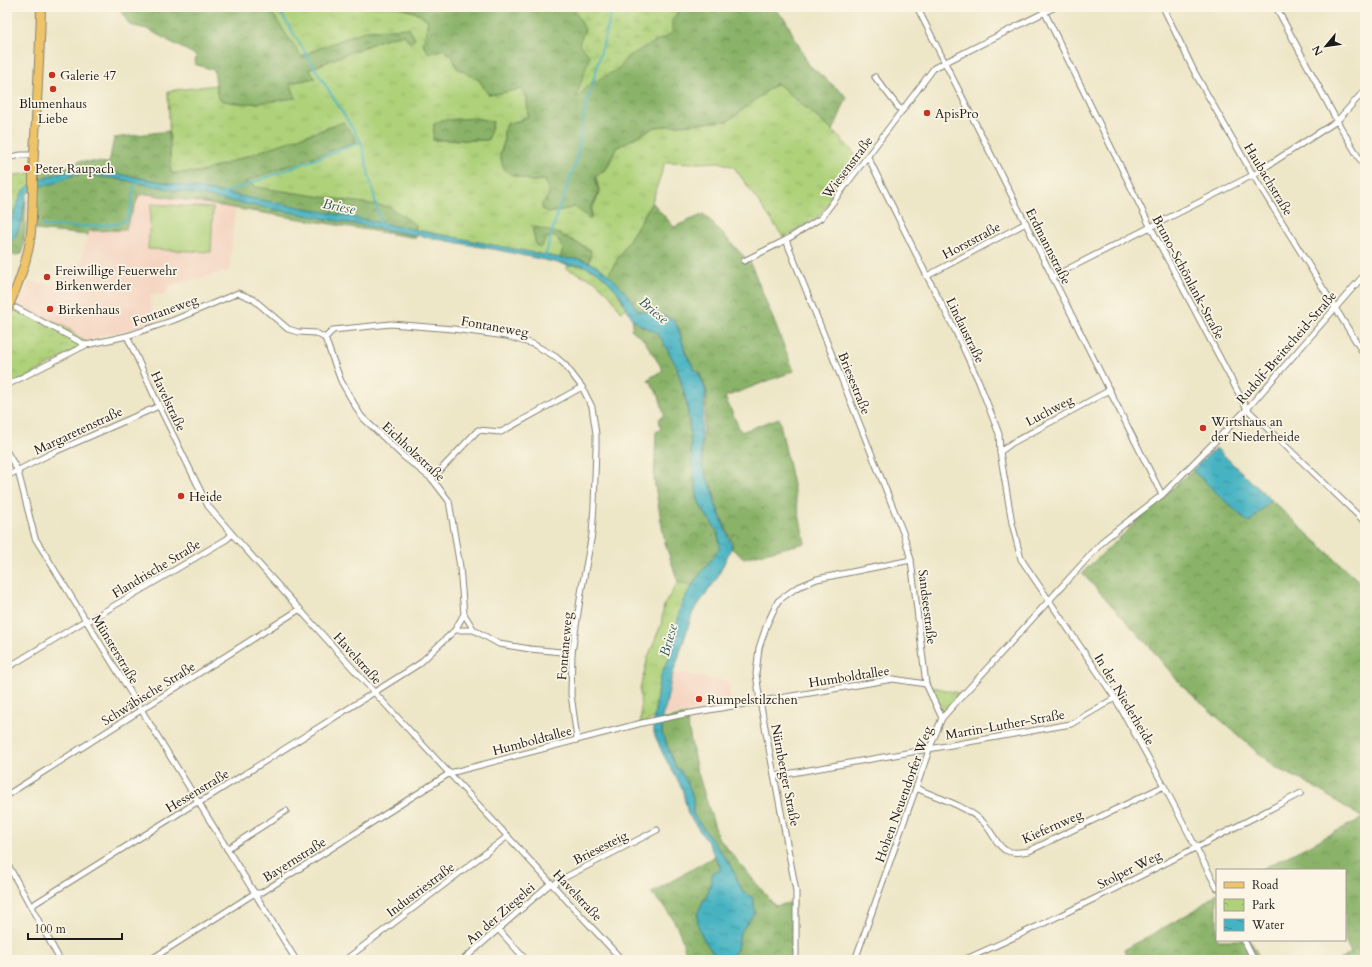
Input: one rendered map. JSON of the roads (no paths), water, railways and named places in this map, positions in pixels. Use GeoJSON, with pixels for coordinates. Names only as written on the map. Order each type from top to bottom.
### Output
{"type":"FeatureCollection","features":[{"type":"Feature","properties":{"kind":"main road"},"geometry":{"type":"LineString","coordinates":[[7,310],[27,256],[30,240],[32,182],[40,64],[41,7]]}},
{"type":"Feature","properties":{"kind":"street","name":"Erdmannstraße"},"geometry":{"type":"LineString","coordinates":[[917,7],[1162,496]]}},
{"type":"Feature","properties":{"kind":"street","name":"Bruno-Schönlank-Straße"},"geometry":{"type":"LineString","coordinates":[[1042,7],[1150,226],[1247,409],[1365,522]]}},
{"type":"Feature","properties":{"kind":"street","name":"Wiesenstraße"},"geometry":{"type":"LineString","coordinates":[[744,261],[786,240],[821,218],[934,68],[1055,7]]}},
{"type":"Feature","properties":{"kind":"street","name":"Haubachstraße"},"geometry":{"type":"LineString","coordinates":[[1163,7],[1195,73],[1252,175],[1365,356]]}},
{"type":"Feature","properties":{"kind":"street"},"geometry":{"type":"LineString","coordinates":[[1276,7],[1365,168]]}},
{"type":"Feature","properties":{"kind":"street"},"geometry":{"type":"LineString","coordinates":[[875,77],[899,108],[903,110]]}},
{"type":"Feature","properties":{"kind":"street"},"geometry":{"type":"LineString","coordinates":[[1052,277],[1252,175],[1338,121],[1365,90]]}},
{"type":"Feature","properties":{"kind":"street"},"geometry":{"type":"LineString","coordinates":[[7,158],[34,154]]}},
{"type":"Feature","properties":{"kind":"street","name":"Lindaustraße"},"geometry":{"type":"LineString","coordinates":[[868,157],[955,330],[979,382],[999,434],[1000,452],[1012,523]]}},
{"type":"Feature","properties":{"kind":"street","name":"Horststraße"},"geometry":{"type":"LineString","coordinates":[[927,276],[1026,224]]}},
{"type":"Feature","properties":{"kind":"street","name":"Briesestraße"},"geometry":{"type":"LineString","coordinates":[[786,240],[904,535]]}},
{"type":"Feature","properties":{"kind":"street","name":"Rudolf-Breitscheid-Straße"},"geometry":{"type":"LineString","coordinates":[[1082,564],[1105,539],[1162,496],[1247,409],[1365,274]]}},
{"type":"Feature","properties":{"kind":"street","name":"Fontaneweg"},"geometry":{"type":"LineString","coordinates":[[7,385],[86,344],[127,336],[174,320],[238,292],[253,299],[288,329],[298,332],[316,333],[324,338],[333,330],[391,324],[453,329],[506,336],[533,344],[556,357],[565,365],[582,387],[592,407],[596,434],[595,498],[592,534],[572,653],[571,694],[577,739]]}},
{"type":"Feature","properties":{"kind":"street"},"geometry":{"type":"LineString","coordinates":[[16,308],[86,344]]}},
{"type":"Feature","properties":{"kind":"street","name":"Havelstraße"},"geometry":{"type":"LineString","coordinates":[[127,336],[158,406],[208,506],[374,692],[622,960]]}},
{"type":"Feature","properties":{"kind":"street","name":"Eichholzstraße"},"geometry":{"type":"LineString","coordinates":[[324,338],[342,381],[361,416],[403,456],[432,479],[448,501],[460,567],[464,614],[474,630],[499,644],[572,653]]}},
{"type":"Feature","properties":{"kind":"street"},"geometry":{"type":"LineString","coordinates":[[432,479],[478,430],[501,432],[582,387]]}},
{"type":"Feature","properties":{"kind":"street","name":"Luchweg"},"geometry":{"type":"LineString","coordinates":[[1000,452],[1012,443],[1110,390]]}},
{"type":"Feature","properties":{"kind":"street","name":"Margaretenstraße"},"geometry":{"type":"LineString","coordinates":[[7,476],[52,453],[158,406]]}},
{"type":"Feature","properties":{"kind":"street","name":"Münsterstraße"},"geometry":{"type":"LineString","coordinates":[[7,452],[18,471],[35,538],[296,960]]}},
{"type":"Feature","properties":{"kind":"street","name":"In der Niederheide"},"geometry":{"type":"LineString","coordinates":[[1012,523],[1021,560],[1115,698],[1164,786],[1216,886]]}},
{"type":"Feature","properties":{"kind":"street","name":"Flandrische Straße"},"geometry":{"type":"LineString","coordinates":[[7,668],[86,620],[90,620],[232,534]]}},
{"type":"Feature","properties":{"kind":"street","name":"Sandseestraße"},"geometry":{"type":"LineString","coordinates":[[904,535],[911,560],[926,684]]}},
{"type":"Feature","properties":{"kind":"street","name":"Nürnberger Straße"},"geometry":{"type":"LineString","coordinates":[[796,960],[796,891],[760,701],[756,674],[759,648],[767,624],[778,601],[796,588],[816,579],[911,560]]}},
{"type":"Feature","properties":{"kind":"street","name":"Hohen Neuendorfer Weg"},"geometry":{"type":"LineString","coordinates":[[855,960],[928,750],[942,718],[1082,564]]}},
{"type":"Feature","properties":{"kind":"street","name":"Schwäbische Straße"},"geometry":{"type":"LineString","coordinates":[[7,795],[300,610]]}},
{"type":"Feature","properties":{"kind":"street"},"geometry":{"type":"LineString","coordinates":[[374,692],[419,664],[455,630],[464,614]]}},
{"type":"Feature","properties":{"kind":"street","name":"Eichholzstraße"},"geometry":{"type":"LineString","coordinates":[[455,630],[474,630]]}},
{"type":"Feature","properties":{"kind":"street","name":"Humboldtallee"},"geometry":{"type":"LineString","coordinates":[[450,773],[667,717],[893,679],[926,684]]}},
{"type":"Feature","properties":{"kind":"street"},"geometry":{"type":"LineString","coordinates":[[926,684],[942,718]]}},
{"type":"Feature","properties":{"kind":"street","name":"Hessenstraße"},"geometry":{"type":"LineString","coordinates":[[31,906],[197,802],[202,801],[374,692]]}},
{"type":"Feature","properties":{"kind":"street","name":"Martin-Luther-Straße"},"geometry":{"type":"LineString","coordinates":[[775,776],[1071,724],[1115,698]]}},
{"type":"Feature","properties":{"kind":"street","name":"Bayernstraße"},"geometry":{"type":"LineString","coordinates":[[150,960],[255,893],[261,893],[450,773]]}},
{"type":"Feature","properties":{"kind":"street","name":"Kiefernweg"},"geometry":{"type":"LineString","coordinates":[[916,788],[972,813],[991,830],[1001,848],[1006,851],[1013,852],[1029,851],[1164,786]]}},
{"type":"Feature","properties":{"kind":"street","name":"Stolper Weg"},"geometry":{"type":"LineString","coordinates":[[964,960],[1037,927],[1196,848],[1300,793]]}},
{"type":"Feature","properties":{"kind":"street"},"geometry":{"type":"LineString","coordinates":[[227,848],[286,811]]}},
{"type":"Feature","properties":{"kind":"street","name":"Briesesteig"},"geometry":{"type":"LineString","coordinates":[[552,884],[657,830]]}},
{"type":"Feature","properties":{"kind":"street","name":"Industriestraße"},"geometry":{"type":"LineString","coordinates":[[345,960],[508,836]]}},
{"type":"Feature","properties":{"kind":"street"},"geometry":{"type":"LineString","coordinates":[[7,863],[60,960]]}},
{"type":"Feature","properties":{"kind":"street","name":"An der Ziegelei"},"geometry":{"type":"LineString","coordinates":[[463,960],[552,884]]}},
{"type":"Feature","properties":{"kind":"street"},"geometry":{"type":"LineString","coordinates":[[498,929],[526,960]]}},
{"type":"Feature","properties":{"kind":"street"},"geometry":{"type":"LineString","coordinates":[[1244,941],[1254,960]]}},
{"type":"Feature","properties":{"kind":"water"},"geometry":{"type":"Polygon","coordinates":[[[80,169],[123,175],[310,209],[560,258],[583,260],[600,268],[615,280],[628,295],[638,311],[657,313],[674,321],[679,330],[685,352],[695,370],[698,372],[706,392],[702,422],[701,450],[703,469],[713,491],[715,503],[732,546],[716,580],[693,612],[671,680],[662,717],[662,733],[676,768],[680,770],[689,786],[693,798],[693,814],[732,867],[742,891],[753,898],[755,912],[740,933],[737,949],[732,960],[719,960],[706,943],[700,930],[698,924],[699,910],[709,890],[713,872],[721,870],[718,861],[707,841],[688,814],[682,788],[663,754],[654,733],[654,718],[658,687],[662,672],[671,655],[680,609],[685,597],[698,577],[720,548],[718,533],[700,505],[697,495],[692,466],[687,404],[677,367],[661,338],[656,332],[638,324],[632,318],[620,295],[609,282],[598,272],[582,265],[568,265],[498,250],[239,203],[118,179],[80,174],[71,176],[50,185],[37,186],[26,195],[22,220],[16,235],[7,246],[7,224],[11,222],[22,193],[33,183],[49,176],[80,169]]]}},
{"type":"Feature","properties":{"kind":"water"},"geometry":{"type":"Polygon","coordinates":[[[1216,448],[1271,500],[1249,523],[1192,470],[1216,448]]]}},
{"type":"Feature","properties":{"kind":"waterway"},"geometry":{"type":"LineString","coordinates":[[277,7],[361,142],[381,225]]}},
{"type":"Feature","properties":{"kind":"waterway"},"geometry":{"type":"LineString","coordinates":[[545,257],[557,214],[576,163],[584,115],[613,7]]}},
{"type":"Feature","properties":{"kind":"waterway"},"geometry":{"type":"LineString","coordinates":[[222,194],[361,142]]}},
{"type":"Feature","properties":{"kind":"waterway"},"geometry":{"type":"LineString","coordinates":[[42,226],[100,226],[121,223],[126,220],[130,212],[135,181]]}},
{"type":"Feature","properties":{"kind":"place","name":"Galerie 47"},"geometry":{"type":"Point","coordinates":[52,75]}},
{"type":"Feature","properties":{"kind":"place","name":"Blumenhaus Liebe"},"geometry":{"type":"Point","coordinates":[53,89]}},
{"type":"Feature","properties":{"kind":"place","name":"ApisPro"},"geometry":{"type":"Point","coordinates":[927,113]}},
{"type":"Feature","properties":{"kind":"place","name":"Peter Raupach"},"geometry":{"type":"Point","coordinates":[27,168]}},
{"type":"Feature","properties":{"kind":"place","name":"Freiwillige Feuerwehr Birkenwerder"},"geometry":{"type":"Point","coordinates":[47,277]}},
{"type":"Feature","properties":{"kind":"place","name":"Birkenhaus"},"geometry":{"type":"Point","coordinates":[50,309]}},
{"type":"Feature","properties":{"kind":"place","name":"Wirtshaus an der Niederheide"},"geometry":{"type":"Point","coordinates":[1203,428]}},
{"type":"Feature","properties":{"kind":"place","name":"Heide"},"geometry":{"type":"Point","coordinates":[181,496]}},
{"type":"Feature","properties":{"kind":"place","name":"Rumpelstilzchen"},"geometry":{"type":"Point","coordinates":[699,699]}},
{"type":"Feature","properties":{"kind":"water label","name":"Briese"},"geometry":{"type":"Point","coordinates":[339,206]}},
{"type":"Feature","properties":{"kind":"water label","name":"Briese"},"geometry":{"type":"Point","coordinates":[654,310]}},
{"type":"Feature","properties":{"kind":"water label","name":"Briese"},"geometry":{"type":"Point","coordinates":[668,640]}}]}
